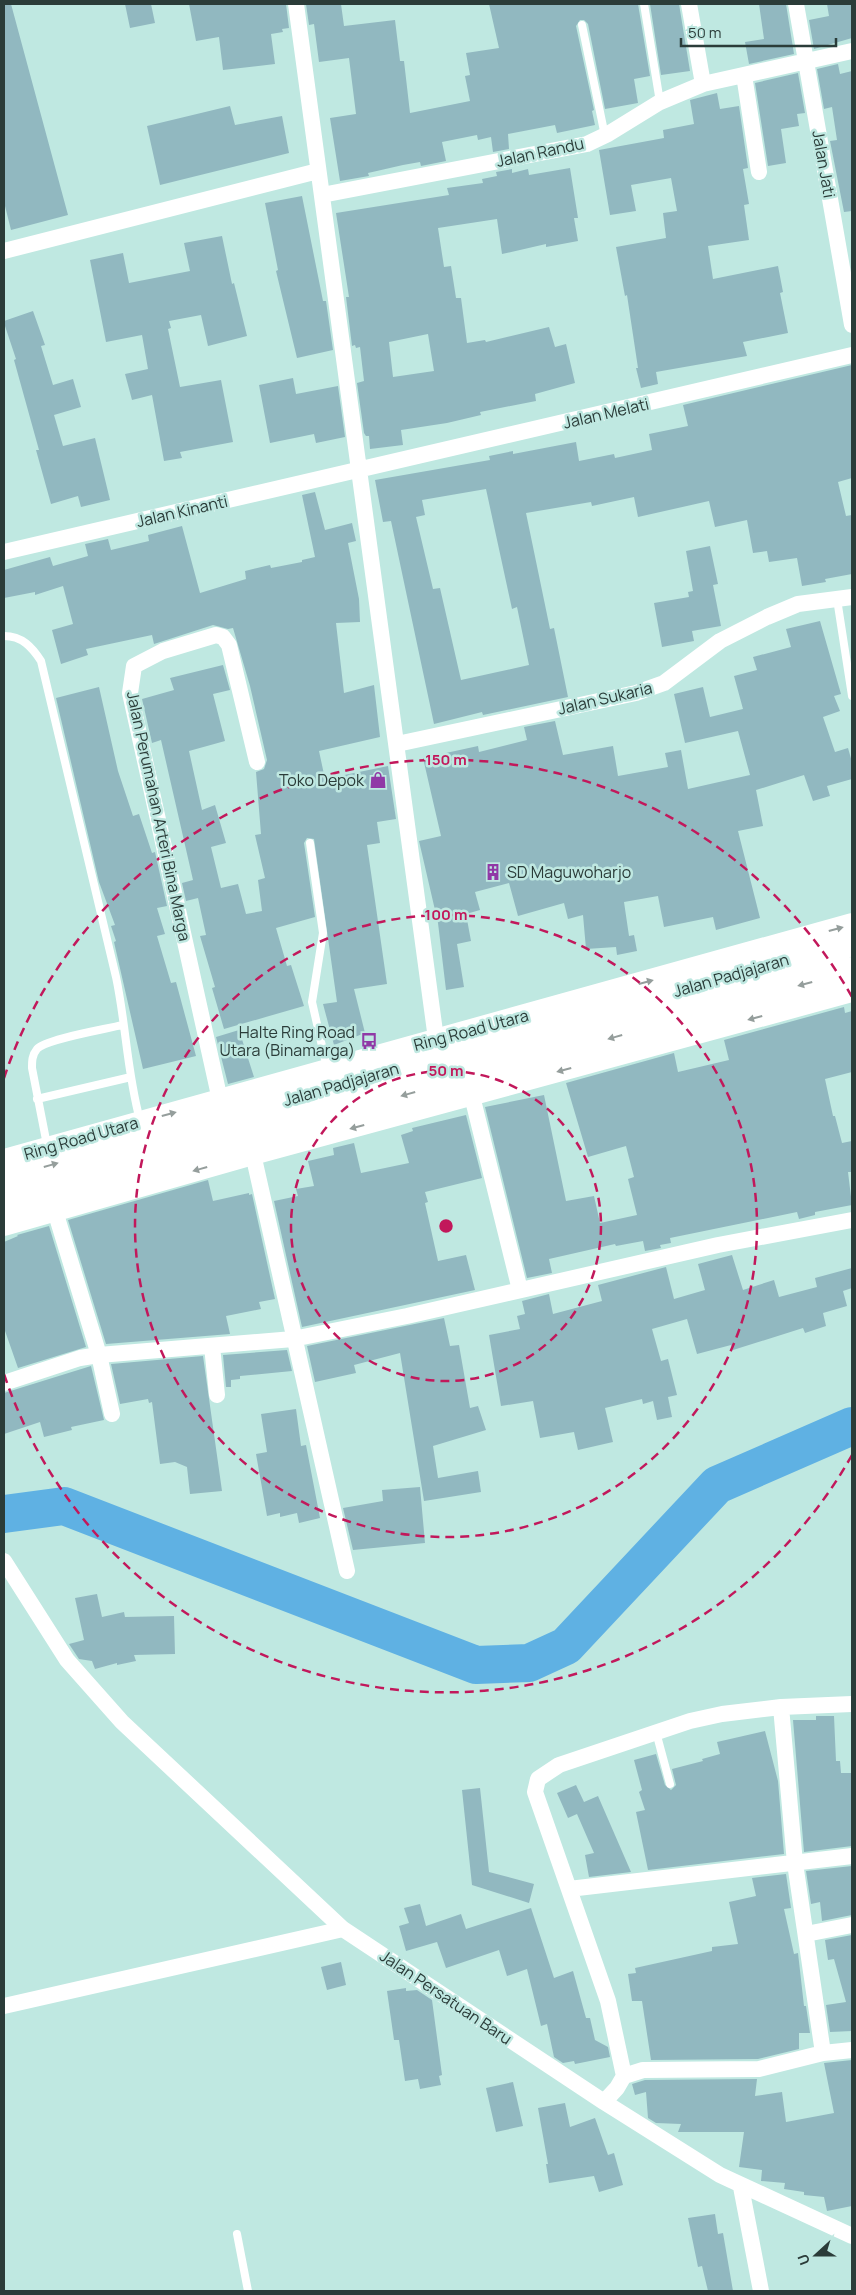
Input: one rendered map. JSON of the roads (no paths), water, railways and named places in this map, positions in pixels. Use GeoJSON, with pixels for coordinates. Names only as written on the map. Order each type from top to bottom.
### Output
{"type":"FeatureCollection","features":[{"type":"Feature","properties":{"kind":"highway","name":"Jalan Padjajaran"},"geometry":{"type":"LineString","coordinates":[[4,1178],[143,1130],[549,1017],[852,942]]}},
{"type":"Feature","properties":{"kind":"highway","name":"Jalan Padjajaran"},"geometry":{"type":"LineString","coordinates":[[4,1207],[657,1035],[852,971]]}},
{"type":"Feature","properties":{"kind":"street"},"geometry":{"type":"LineString","coordinates":[[296,4],[436,1039]]}},
{"type":"Feature","properties":{"kind":"street"},"geometry":{"type":"LineString","coordinates":[[689,4],[703,84]]}},
{"type":"Feature","properties":{"kind":"street","name":"Jalan Jati"},"geometry":{"type":"LineString","coordinates":[[796,4],[852,325]]}},
{"type":"Feature","properties":{"kind":"street","name":"Jalan Randu"},"geometry":{"type":"LineString","coordinates":[[322,195],[587,144],[605,136],[660,102],[703,84],[852,52]]}},
{"type":"Feature","properties":{"kind":"street"},"geometry":{"type":"LineString","coordinates":[[744,75],[759,172]]}},
{"type":"Feature","properties":{"kind":"street"},"geometry":{"type":"LineString","coordinates":[[4,251],[318,171]]}},
{"type":"Feature","properties":{"kind":"street","name":"Jalan Melati"},"geometry":{"type":"LineString","coordinates":[[360,469],[852,355]]}},
{"type":"Feature","properties":{"kind":"street","name":"Jalan Kinanti"},"geometry":{"type":"LineString","coordinates":[[4,552],[360,469]]}},
{"type":"Feature","properties":{"kind":"street","name":"Jalan Sukaria"},"geometry":{"type":"LineString","coordinates":[[397,744],[636,694],[664,684],[720,640],[768,617],[798,604],[844,598]]}},
{"type":"Feature","properties":{"kind":"street","name":"Jalan Perumahan Arteri Bina Marga"},"geometry":{"type":"LineString","coordinates":[[220,1100],[130,693],[134,666],[162,651],[216,635],[223,637],[229,645],[257,762]]}},
{"type":"Feature","properties":{"kind":"street","name":"Ring Road Utara"},"geometry":{"type":"LineString","coordinates":[[4,1160],[47,1148],[143,1130],[220,1100],[436,1039],[549,1017],[852,924]]}},
{"type":"Feature","properties":{"kind":"street"},"geometry":{"type":"LineString","coordinates":[[4,1225],[253,1154],[472,1096],[657,1035],[852,991]]}},
{"type":"Feature","properties":{"kind":"street"},"geometry":{"type":"LineString","coordinates":[[472,1096],[520,1290]]}},
{"type":"Feature","properties":{"kind":"street"},"geometry":{"type":"LineString","coordinates":[[253,1154],[346,1571]]}},
{"type":"Feature","properties":{"kind":"street"},"geometry":{"type":"LineString","coordinates":[[55,1211],[99,1355],[112,1414]]}},
{"type":"Feature","properties":{"kind":"street"},"geometry":{"type":"LineString","coordinates":[[4,1383],[80,1358],[99,1355],[293,1339],[407,1316],[718,1245],[852,1220]]}},
{"type":"Feature","properties":{"kind":"street"},"geometry":{"type":"LineString","coordinates":[[212,1346],[217,1395]]}},
{"type":"Feature","properties":{"kind":"street","name":"Jalan Persatuan Baru"},"geometry":{"type":"LineString","coordinates":[[4,1561],[20,1590],[67,1660],[122,1722],[343,1929],[604,2102],[720,2175],[741,2187],[852,2236]]}},
{"type":"Feature","properties":{"kind":"street"},"geometry":{"type":"LineString","coordinates":[[624,2076],[608,2001],[535,1792],[538,1779],[546,1771],[560,1765],[690,1721],[722,1714],[852,1704]]}},
{"type":"Feature","properties":{"kind":"street"},"geometry":{"type":"LineString","coordinates":[[781,1708],[795,1863],[823,2053]]}},
{"type":"Feature","properties":{"kind":"street"},"geometry":{"type":"LineString","coordinates":[[568,1889],[852,1856]]}},
{"type":"Feature","properties":{"kind":"street"},"geometry":{"type":"LineString","coordinates":[[806,1934],[852,1926]]}},
{"type":"Feature","properties":{"kind":"street"},"geometry":{"type":"LineString","coordinates":[[4,2006],[343,1929]]}},
{"type":"Feature","properties":{"kind":"street"},"geometry":{"type":"LineString","coordinates":[[604,2102],[617,2088],[624,2076],[643,2070],[759,2069],[823,2053],[852,2050]]}},
{"type":"Feature","properties":{"kind":"street"},"geometry":{"type":"LineString","coordinates":[[741,2187],[761,2291]]}},
{"type":"Feature","properties":{"kind":"lane"},"geometry":{"type":"LineString","coordinates":[[644,4],[660,102]]}},
{"type":"Feature","properties":{"kind":"lane"},"geometry":{"type":"LineString","coordinates":[[582,25],[605,136]]}},
{"type":"Feature","properties":{"kind":"lane"},"geometry":{"type":"LineString","coordinates":[[844,598],[852,696]]}},
{"type":"Feature","properties":{"kind":"lane"},"geometry":{"type":"LineString","coordinates":[[4,636],[21,639],[34,649],[41,661],[123,1009],[122,1025],[143,1130]]}},
{"type":"Feature","properties":{"kind":"lane"},"geometry":{"type":"LineString","coordinates":[[310,843],[323,933],[312,1002],[327,1070]]}},
{"type":"Feature","properties":{"kind":"lane"},"geometry":{"type":"LineString","coordinates":[[47,1148],[32,1059],[37,1049],[49,1042],[122,1025]]}},
{"type":"Feature","properties":{"kind":"lane"},"geometry":{"type":"LineString","coordinates":[[38,1099],[131,1077]]}},
{"type":"Feature","properties":{"kind":"lane"},"geometry":{"type":"LineString","coordinates":[[656,1732],[670,1784]]}},
{"type":"Feature","properties":{"kind":"lane"},"geometry":{"type":"LineString","coordinates":[[237,2234],[248,2291]]}},
{"type":"Feature","properties":{"kind":"waterway"},"geometry":{"type":"LineString","coordinates":[[4,1514],[64,1506],[476,1665],[529,1663],[566,1646],[717,1485],[852,1426]]}},
{"type":"Feature","properties":{"kind":"place","name":"Toko Depok"},"geometry":{"type":"Point","coordinates":[378,780]}},
{"type":"Feature","properties":{"kind":"place","name":"SD Maguwoharjo"},"geometry":{"type":"Point","coordinates":[493,872]}},
{"type":"Feature","properties":{"kind":"place","name":"Halte Ring Road Utara (Binamarga)"},"geometry":{"type":"Point","coordinates":[369,1041]}}]}
